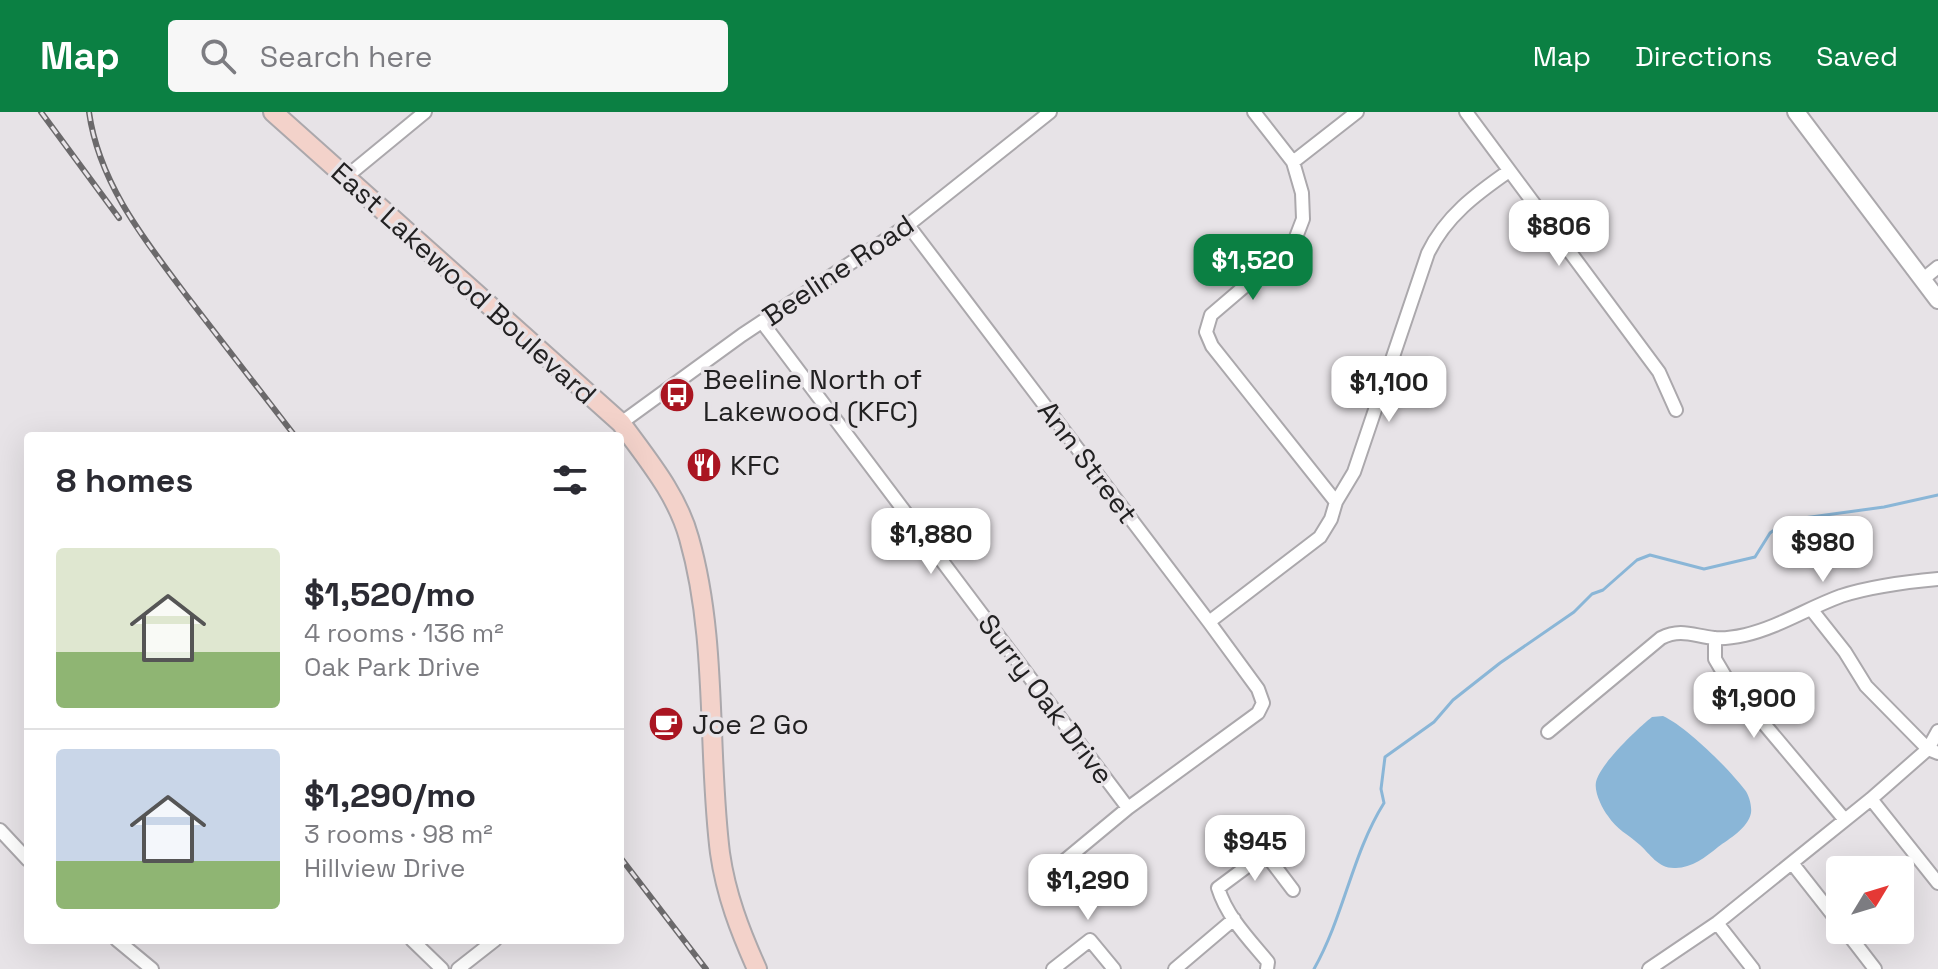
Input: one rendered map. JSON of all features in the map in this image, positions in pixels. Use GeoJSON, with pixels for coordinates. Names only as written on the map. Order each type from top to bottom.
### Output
{"type":"FeatureCollection","features":[{"type":"Feature","properties":{"kind":"main road","name":"East Lakewood Boulevard"},"geometry":{"type":"LineString","coordinates":[[273,112],[621,423],[663,480],[689,536],[701,591],[720,853],[736,922],[757,969]]}},
{"type":"Feature","properties":{"kind":"street"},"geometry":{"type":"LineString","coordinates":[[346,177],[425,112]]}},
{"type":"Feature","properties":{"kind":"street","name":"Beeline Road"},"geometry":{"type":"LineString","coordinates":[[621,423],[762,322],[908,225],[1050,112]]}},
{"type":"Feature","properties":{"kind":"street"},"geometry":{"type":"LineString","coordinates":[[1254,112],[1293,162],[1302,193],[1303,219],[1293,245],[1211,315],[1206,332],[1212,346],[1336,502]]}},
{"type":"Feature","properties":{"kind":"street"},"geometry":{"type":"LineString","coordinates":[[1293,162],[1357,112]]}},
{"type":"Feature","properties":{"kind":"street"},"geometry":{"type":"LineString","coordinates":[[1466,112],[1659,372],[1676,410]]}},
{"type":"Feature","properties":{"kind":"street"},"geometry":{"type":"LineString","coordinates":[[1796,112],[1938,300]]}},
{"type":"Feature","properties":{"kind":"street"},"geometry":{"type":"LineString","coordinates":[[1209,622],[1320,537],[1354,472],[1437,234],[1462,207],[1509,171]]}},
{"type":"Feature","properties":{"kind":"street","name":"Ann Street"},"geometry":{"type":"LineString","coordinates":[[908,225],[1258,689],[1263,703],[1258,713],[1128,808]]}},
{"type":"Feature","properties":{"kind":"street"},"geometry":{"type":"LineString","coordinates":[[1922,280],[1938,267]]}},
{"type":"Feature","properties":{"kind":"street","name":"Surry Oak Drive"},"geometry":{"type":"LineString","coordinates":[[762,322],[1128,808]]}},
{"type":"Feature","properties":{"kind":"street"},"geometry":{"type":"LineString","coordinates":[[1548,732],[1672,632],[1715,638],[1742,636],[1843,596],[1883,585],[1938,579]]}},
{"type":"Feature","properties":{"kind":"street"},"geometry":{"type":"LineString","coordinates":[[1811,609],[1845,652],[1866,686],[1933,751]]}},
{"type":"Feature","properties":{"kind":"street"},"geometry":{"type":"LineString","coordinates":[[1715,638],[1715,659],[1728,681],[1845,820]]}},
{"type":"Feature","properties":{"kind":"street"},"geometry":{"type":"LineString","coordinates":[[1649,969],[1717,923],[1933,751],[1938,731]]}},
{"type":"Feature","properties":{"kind":"street"},"geometry":{"type":"LineString","coordinates":[[1871,799],[1938,883]]}},
{"type":"Feature","properties":{"kind":"street"},"geometry":{"type":"LineString","coordinates":[[1040,881],[1128,808]]}},
{"type":"Feature","properties":{"kind":"street"},"geometry":{"type":"LineString","coordinates":[[0,830],[24,856]]}},
{"type":"Feature","properties":{"kind":"street"},"geometry":{"type":"LineString","coordinates":[[1267,969],[1268,962],[1234,919],[1218,888],[1265,853],[1293,890]]}},
{"type":"Feature","properties":{"kind":"street"},"geometry":{"type":"LineString","coordinates":[[1792,863],[1826,906]]}},
{"type":"Feature","properties":{"kind":"street"},"geometry":{"type":"LineString","coordinates":[[1175,969],[1234,919]]}},
{"type":"Feature","properties":{"kind":"street"},"geometry":{"type":"LineString","coordinates":[[1717,923],[1753,969]]}},
{"type":"Feature","properties":{"kind":"street"},"geometry":{"type":"LineString","coordinates":[[1053,969],[1090,940],[1114,969]]}},
{"type":"Feature","properties":{"kind":"street"},"geometry":{"type":"LineString","coordinates":[[122,944],[152,969]]}},
{"type":"Feature","properties":{"kind":"street"},"geometry":{"type":"LineString","coordinates":[[416,944],[442,969]]}},
{"type":"Feature","properties":{"kind":"street"},"geometry":{"type":"LineString","coordinates":[[458,969],[490,944]]}},
{"type":"Feature","properties":{"kind":"street"},"geometry":{"type":"LineString","coordinates":[[1856,944],[1875,969]]}},
{"type":"Feature","properties":{"kind":"water"},"geometry":{"type":"Polygon","coordinates":[[[1663,716],[1684,729],[1718,760],[1745,790],[1751,807],[1746,824],[1738,833],[1703,858],[1680,868],[1659,863],[1611,821],[1596,790],[1599,774],[1620,747],[1652,717],[1663,716]]]}},
{"type":"Feature","properties":{"kind":"waterway"},"geometry":{"type":"LineString","coordinates":[[1314,969],[1333,928],[1364,843],[1384,803],[1381,789],[1385,757],[1434,722],[1453,700],[1500,663],[1574,612],[1592,594],[1603,590],[1637,560],[1650,555],[1704,569],[1755,557],[1770,533],[1789,520],[1884,507],[1938,495]]}},
{"type":"Feature","properties":{"kind":"railway"},"geometry":{"type":"LineString","coordinates":[[41,112],[119,218]]}},
{"type":"Feature","properties":{"kind":"railway"},"geometry":{"type":"LineString","coordinates":[[89,112],[102,163],[139,231],[292,432]]}},
{"type":"Feature","properties":{"kind":"railway"},"geometry":{"type":"LineString","coordinates":[[624,862],[706,969]]}},
{"type":"Feature","properties":{"kind":"place","name":"Beeline North of Lakewood (KFC)"},"geometry":{"type":"Point","coordinates":[677,395]}},
{"type":"Feature","properties":{"kind":"place","name":"KFC"},"geometry":{"type":"Point","coordinates":[704,465]}},
{"type":"Feature","properties":{"kind":"place","name":"Joe 2 Go"},"geometry":{"type":"Point","coordinates":[666,724]}}]}
